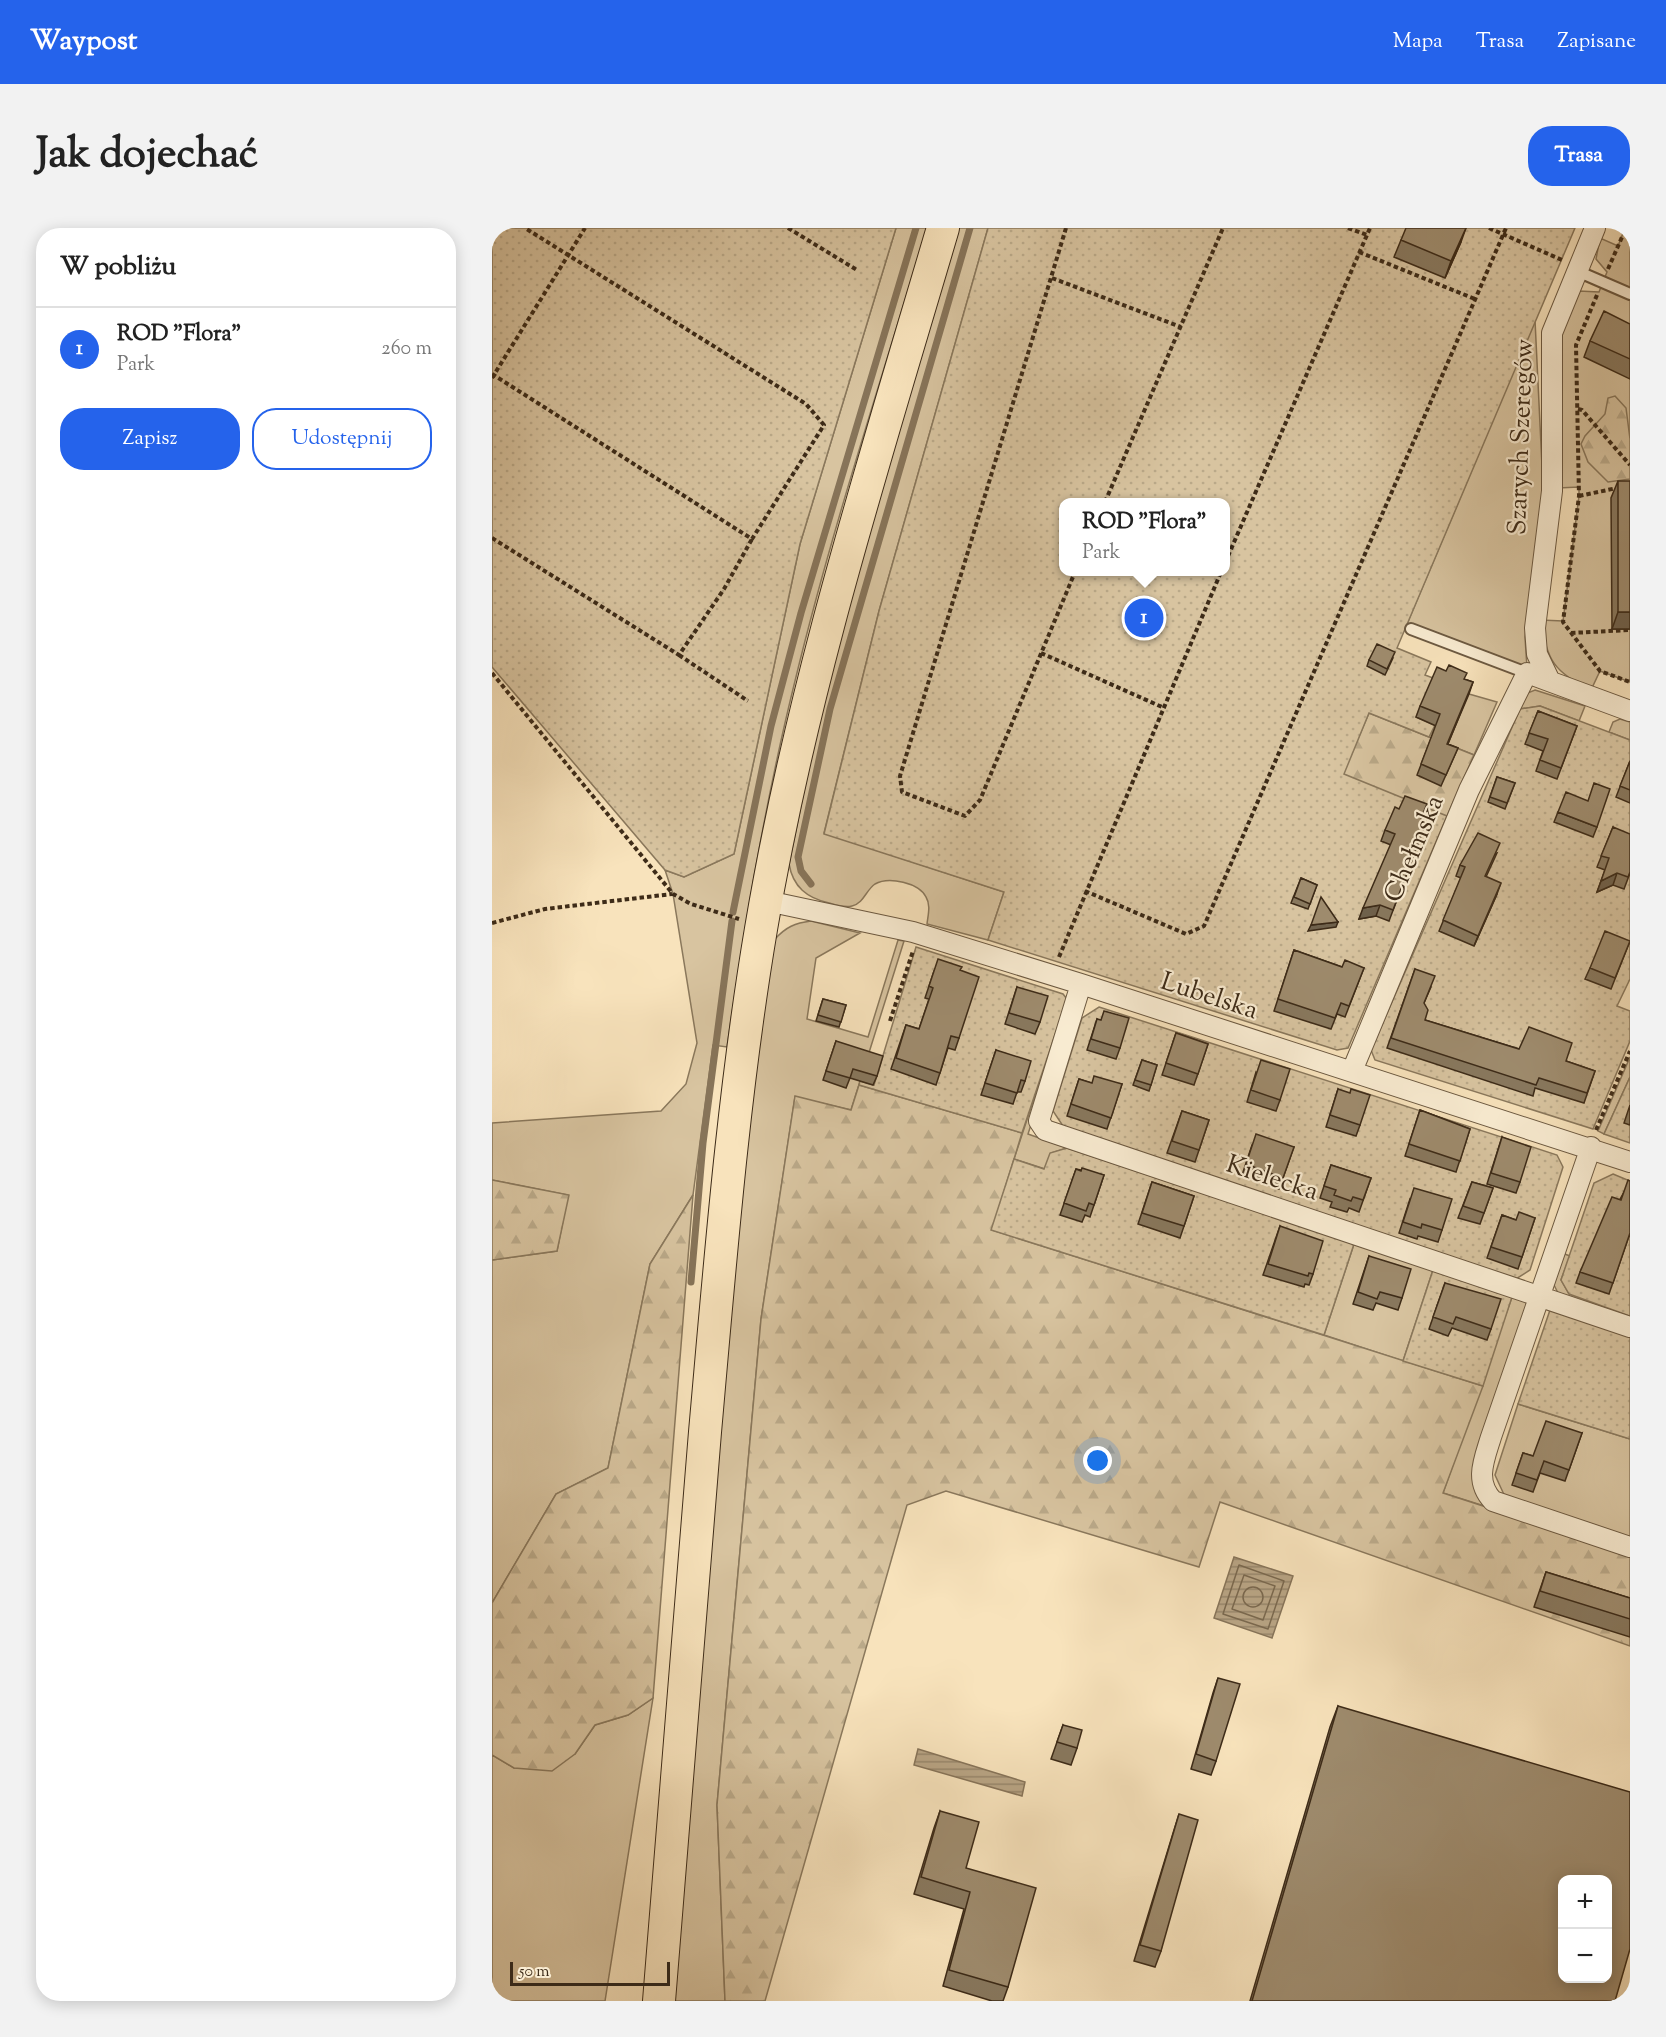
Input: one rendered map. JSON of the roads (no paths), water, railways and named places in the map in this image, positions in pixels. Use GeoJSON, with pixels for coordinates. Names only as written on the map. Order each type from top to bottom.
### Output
{"type":"FeatureCollection","features":[{"type":"Feature","properties":{"kind":"main road"},"geometry":{"type":"LineString","coordinates":[[659,2001],[718,1288],[736,1106],[764,913],[802,723],[852,534],[943,228]]}},
{"type":"Feature","properties":{"kind":"street","name":"Szarych Szeregów"},"geometry":{"type":"LineString","coordinates":[[1549,679],[1537,654],[1535,628],[1552,491],[1552,333],[1595,228]]}},
{"type":"Feature","properties":{"kind":"street"},"geometry":{"type":"LineString","coordinates":[[1527,673],[1549,679],[1630,711]]}},
{"type":"Feature","properties":{"kind":"street","name":"Chełmska"},"geometry":{"type":"LineString","coordinates":[[1352,1071],[1468,790],[1527,673]]}},
{"type":"Feature","properties":{"kind":"street","name":"Lubelska"},"geometry":{"type":"LineString","coordinates":[[764,913],[913,932],[1352,1071],[1592,1141],[1630,1162]]}},
{"type":"Feature","properties":{"kind":"street","name":"Kielecka"},"geometry":{"type":"LineString","coordinates":[[1082,984],[1039,1121],[1045,1130],[1630,1327]]}},
{"type":"Feature","properties":{"kind":"street"},"geometry":{"type":"LineString","coordinates":[[1592,1141],[1482,1467],[1483,1488],[1493,1501],[1630,1547]]}},
{"type":"Feature","properties":{"kind":"lane"},"geometry":{"type":"LineString","coordinates":[[1578,269],[1630,294]]}},
{"type":"Feature","properties":{"kind":"lane"},"geometry":{"type":"LineString","coordinates":[[1411,629],[1527,673]]}},
{"type":"Feature","properties":{"kind":"water"},"geometry":{"type":"Polygon","coordinates":[[[1234,1557],[1293,1576],[1272,1638],[1214,1618],[1234,1557]]]}},
{"type":"Feature","properties":{"kind":"water"},"geometry":{"type":"Polygon","coordinates":[[[918,1749],[1025,1782],[1022,1796],[914,1765],[918,1749]]]}},
{"type":"Feature","properties":{"kind":"waterway"},"geometry":{"type":"LineString","coordinates":[[733,912],[771,726],[801,613],[916,228]]}},
{"type":"Feature","properties":{"kind":"waterway"},"geometry":{"type":"LineString","coordinates":[[811,884],[801,871],[798,857],[830,709],[970,228]]}},
{"type":"Feature","properties":{"kind":"waterway"},"geometry":{"type":"LineString","coordinates":[[691,1282],[703,1143],[732,921]]}},
{"type":"Feature","properties":{"kind":"place","name":"ROD \"Flora\""},"geometry":{"type":"Point","coordinates":[1144,618]}}]}
